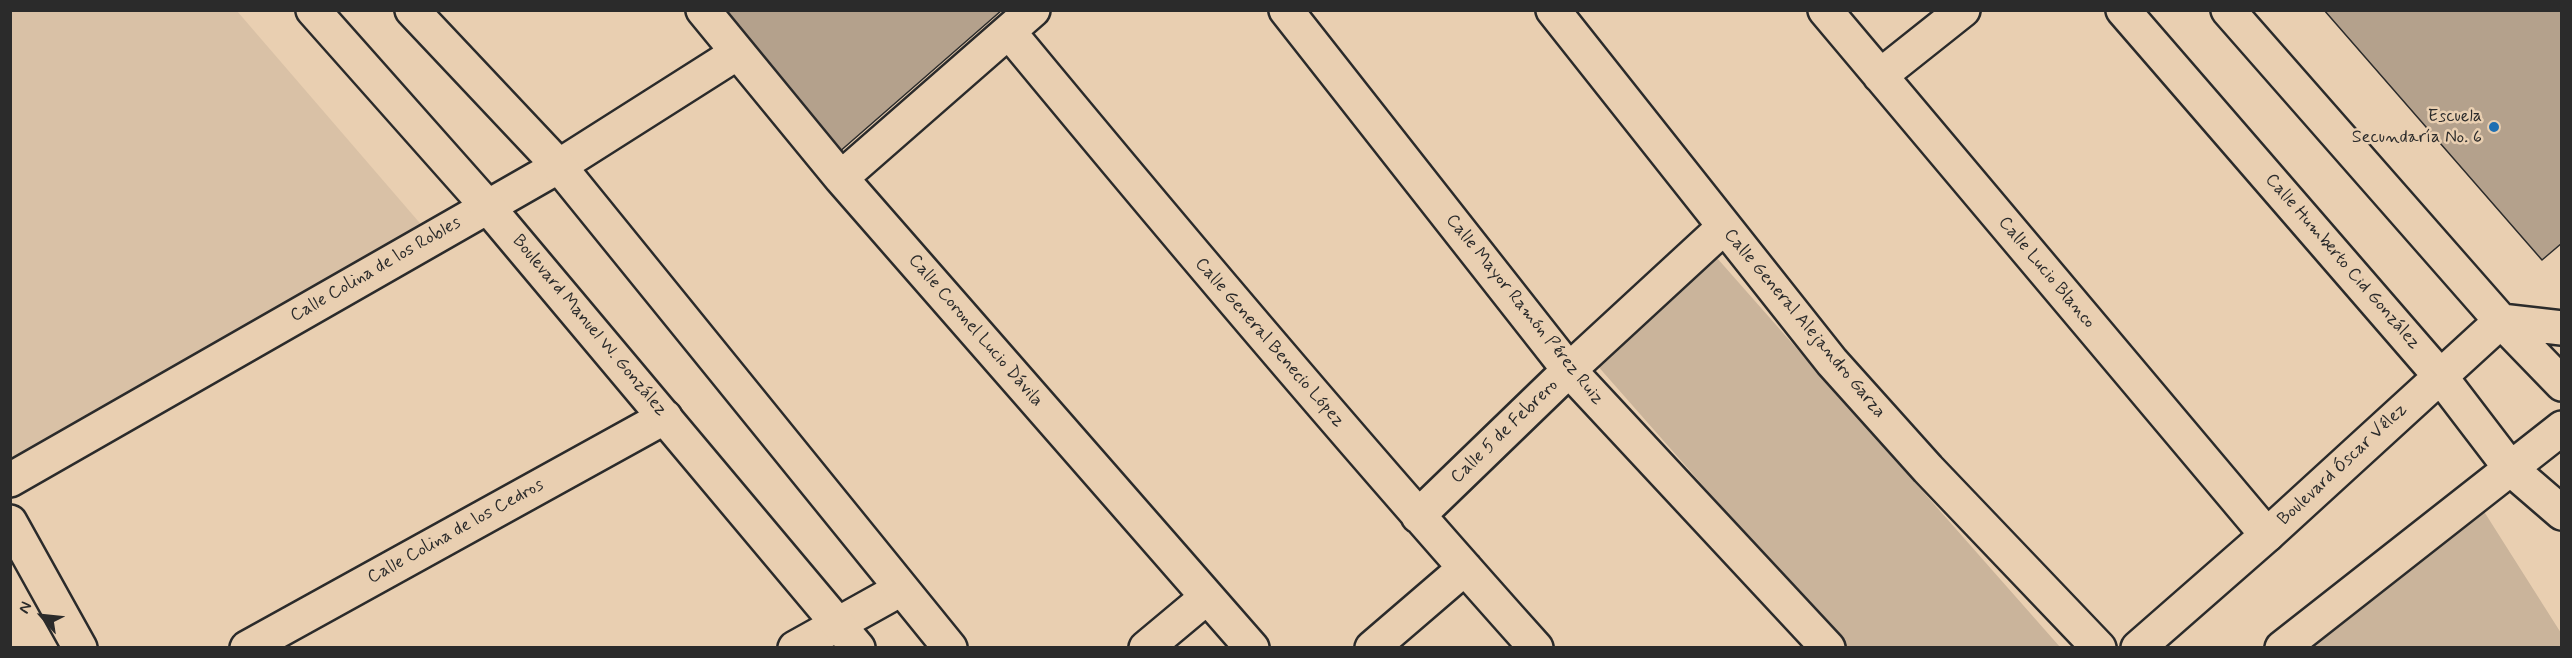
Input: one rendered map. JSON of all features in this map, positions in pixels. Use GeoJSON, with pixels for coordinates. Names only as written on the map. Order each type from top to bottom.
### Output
{"type":"FeatureCollection","features":[{"type":"Feature","properties":{"kind":"street","name":"Boulevard Manuel W. González"},"geometry":{"type":"LineString","coordinates":[[314,10],[487,206],[858,648]]}},
{"type":"Feature","properties":{"kind":"street"},"geometry":{"type":"LineString","coordinates":[[412,10],[559,166],[950,648]]}},
{"type":"Feature","properties":{"kind":"street","name":"Calle Coronel Lucio Dávila"},"geometry":{"type":"LineString","coordinates":[[703,10],[841,178],[1252,648]]}},
{"type":"Feature","properties":{"kind":"street"},"geometry":{"type":"LineString","coordinates":[[841,178],[1034,10]]}},
{"type":"Feature","properties":{"kind":"street","name":"Calle Mayor Ramón Pérez Ruiz"},"geometry":{"type":"LineString","coordinates":[[1286,10],[1569,370],[1828,648]]}},
{"type":"Feature","properties":{"kind":"street","name":"Calle General Alejandro Garza"},"geometry":{"type":"LineString","coordinates":[[1553,10],[1832,362],[1928,469],[2099,648]]}},
{"type":"Feature","properties":{"kind":"street","name":"Calle Lucio Blanco"},"geometry":{"type":"LineString","coordinates":[[1825,10],[2267,535]]}},
{"type":"Feature","properties":{"kind":"street"},"geometry":{"type":"LineString","coordinates":[[1880,76],[1963,10]]}},
{"type":"Feature","properties":{"kind":"street","name":"Calle Humberto Cid González"},"geometry":{"type":"LineString","coordinates":[[2123,10],[2440,376],[2511,469],[2562,513]]}},
{"type":"Feature","properties":{"kind":"street"},"geometry":{"type":"LineString","coordinates":[[2228,10],[2501,321],[2562,384]]}},
{"type":"Feature","properties":{"kind":"street","name":"Calle General Benecio López"},"geometry":{"type":"LineString","coordinates":[[1009,32],[1214,280],[1418,516],[1536,648]]}},
{"type":"Feature","properties":{"kind":"street","name":"Calle Colina de los Robles"},"geometry":{"type":"LineString","coordinates":[[10,480],[559,166],[737,53]]}},
{"type":"Feature","properties":{"kind":"street","name":"Calle 5 de Febrero"},"geometry":{"type":"LineString","coordinates":[[1418,516],[1569,370],[1724,227]]}},
{"type":"Feature","properties":{"kind":"street"},"geometry":{"type":"LineString","coordinates":[[2501,321],[2562,328]]}},
{"type":"Feature","properties":{"kind":"street","name":"Boulevard Óscar Vélez"},"geometry":{"type":"LineString","coordinates":[[2138,648],[2267,535],[2501,321]]}},
{"type":"Feature","properties":{"kind":"street","name":"Calle Colina de los Cedros"},"geometry":{"type":"LineString","coordinates":[[247,648],[665,417]]}},
{"type":"Feature","properties":{"kind":"street"},"geometry":{"type":"LineString","coordinates":[[2282,648],[2562,428]]}},
{"type":"Feature","properties":{"kind":"street"},"geometry":{"type":"LineString","coordinates":[[10,522],[80,648]]}},
{"type":"Feature","properties":{"kind":"street"},"geometry":{"type":"LineString","coordinates":[[1372,648],[1465,568]]}},
{"type":"Feature","properties":{"kind":"street"},"geometry":{"type":"LineString","coordinates":[[795,648],[900,589]]}},
{"type":"Feature","properties":{"kind":"street"},"geometry":{"type":"LineString","coordinates":[[1146,648],[1207,597]]}},
{"type":"Feature","properties":{"kind":"shaded area"},"geometry":{"type":"Polygon","coordinates":[[[11,11],[237,11],[431,236],[11,467],[11,11]]]}},
{"type":"Feature","properties":{"kind":"shaded area"},"geometry":{"type":"Polygon","coordinates":[[[1717,258],[2060,647],[1845,647],[1596,364],[1717,258]]]}},
{"type":"Feature","properties":{"kind":"shaded area"},"geometry":{"type":"Polygon","coordinates":[[[2478,502],[2561,633],[2561,647],[2306,648],[2478,502]]]}},
{"type":"Feature","properties":{"kind":"building"},"geometry":{"type":"Polygon","coordinates":[[[721,10],[1002,10],[838,153],[721,10]]]}},
{"type":"Feature","properties":{"kind":"building","name":"Escuela Secundaría No. 6"},"geometry":{"type":"Polygon","coordinates":[[[2324,10],[2562,10],[2562,243],[2542,260],[2324,10]]]}},
{"type":"Feature","properties":{"kind":"place","name":"Escuela Secundaría No. 6"},"geometry":{"type":"Point","coordinates":[2494,127]}}]}
